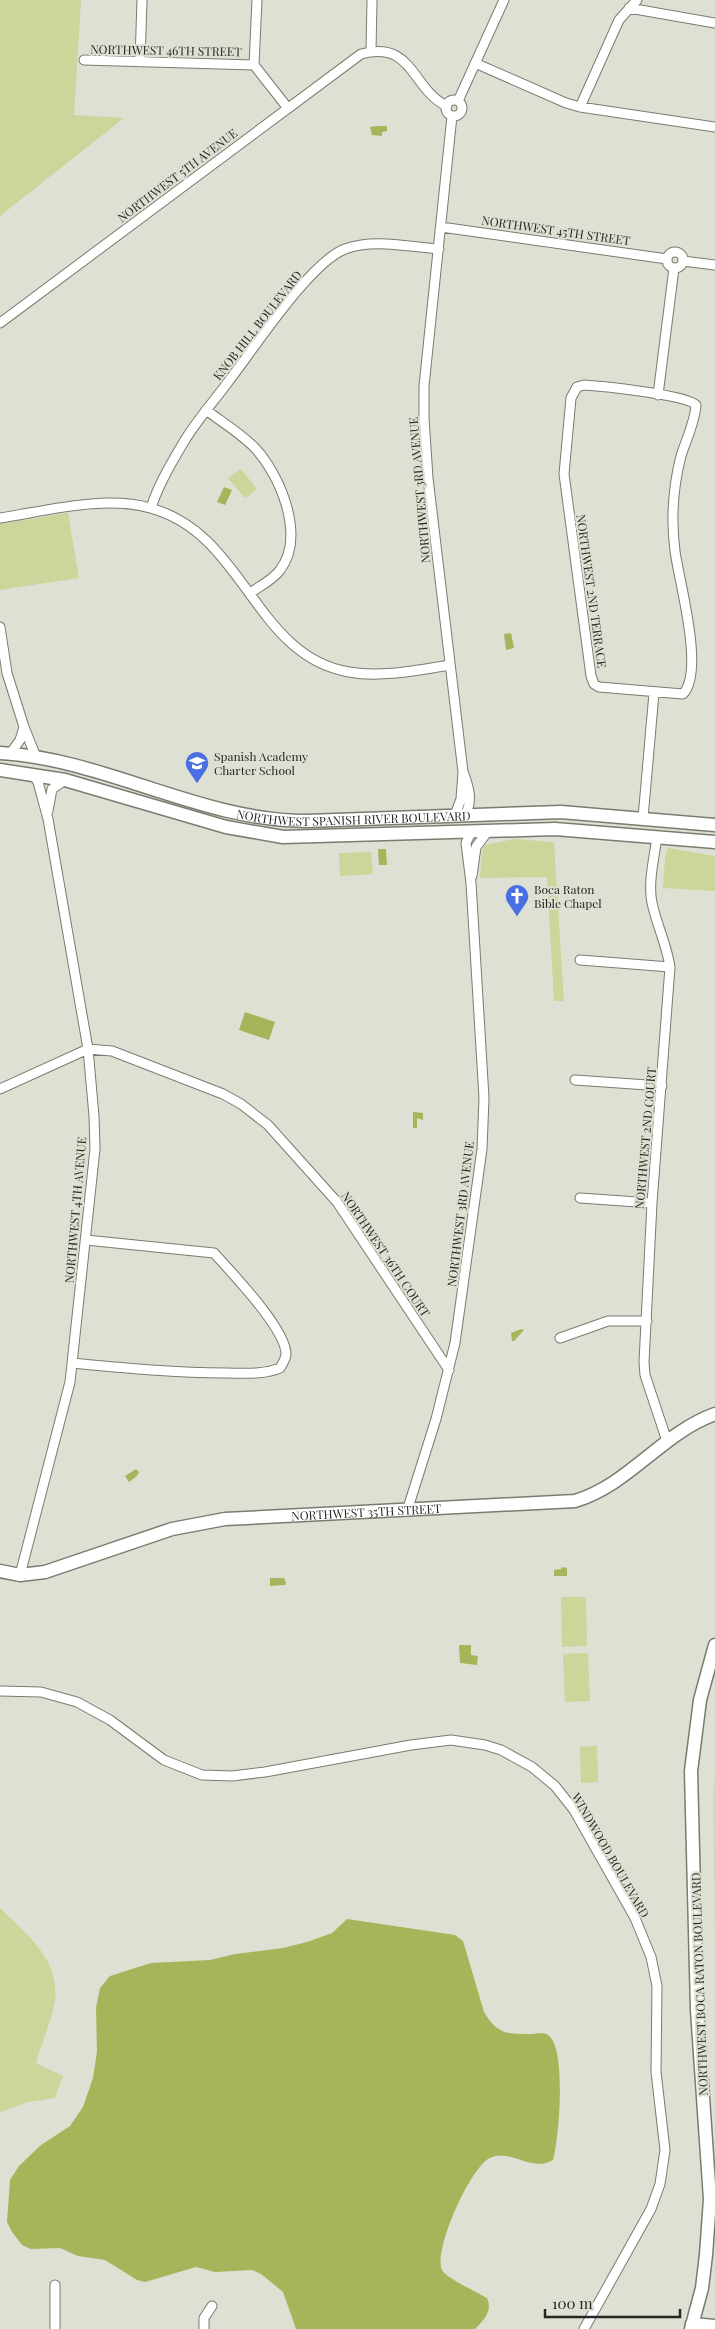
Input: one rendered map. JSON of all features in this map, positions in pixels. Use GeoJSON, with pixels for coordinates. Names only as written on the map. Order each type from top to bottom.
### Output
{"type":"FeatureCollection","features":[{"type":"Feature","properties":{"kind":"main road","name":"NORTHWEST SPANISH RIVER BOULEVARD"},"geometry":{"type":"LineString","coordinates":[[5,754],[36,757],[92,769],[212,808],[252,817],[294,821],[564,812],[715,825]]}},
{"type":"Feature","properties":{"kind":"main road","name":"NORTHWEST SPANISH RIVER BOULEVARD"},"geometry":{"type":"LineString","coordinates":[[0,770],[65,780],[226,827],[273,836],[294,838],[569,829],[715,842]]}},
{"type":"Feature","properties":{"kind":"main road"},"geometry":{"type":"LineString","coordinates":[[471,832],[485,823],[538,819],[564,812]]}},
{"type":"Feature","properties":{"kind":"main road"},"geometry":{"type":"LineString","coordinates":[[372,836],[397,828],[451,824],[460,815]]}},
{"type":"Feature","properties":{"kind":"main road"},"geometry":{"type":"LineString","coordinates":[[273,836],[302,827],[360,819]]}},
{"type":"Feature","properties":{"kind":"main road","name":"NORTHWEST 35TH STREET"},"geometry":{"type":"LineString","coordinates":[[0,1571],[20,1575],[45,1572],[154,1534],[198,1523],[225,1519],[575,1501],[608,1486],[691,1424],[715,1414]]}},
{"type":"Feature","properties":{"kind":"main road","name":"NORTHWEST BOCA RATON BOULEVARD"},"geometry":{"type":"LineString","coordinates":[[692,2327],[702,2288],[710,2199],[697,2010],[691,1772],[700,1700],[715,1645]]}},
{"type":"Feature","properties":{"kind":"main road"},"geometry":{"type":"LineString","coordinates":[[692,2327],[715,2326]]}},
{"type":"Feature","properties":{"kind":"street"},"geometry":{"type":"LineString","coordinates":[[140,62],[142,0]]}},
{"type":"Feature","properties":{"kind":"street"},"geometry":{"type":"LineString","coordinates":[[254,65],[257,0]]}},
{"type":"Feature","properties":{"kind":"street"},"geometry":{"type":"LineString","coordinates":[[372,0],[371,51],[385,52],[400,58],[414,70],[434,98],[447,106]]}},
{"type":"Feature","properties":{"kind":"street"},"geometry":{"type":"LineString","coordinates":[[458,101],[504,0]]}},
{"type":"Feature","properties":{"kind":"street"},"geometry":{"type":"LineString","coordinates":[[580,107],[616,26],[636,0]]}},
{"type":"Feature","properties":{"kind":"street"},"geometry":{"type":"LineString","coordinates":[[629,8],[715,22]]}},
{"type":"Feature","properties":{"kind":"street","name":"NORTHWEST 5TH AVENUE"},"geometry":{"type":"LineString","coordinates":[[0,323],[342,66],[361,54],[371,51]]}},
{"type":"Feature","properties":{"kind":"street","name":"NORTHWEST 46TH STREET"},"geometry":{"type":"LineString","coordinates":[[84,60],[254,65],[287,107]]}},
{"type":"Feature","properties":{"kind":"street"},"geometry":{"type":"LineString","coordinates":[[475,63],[566,103],[580,107],[715,126]]}},
{"type":"Feature","properties":{"kind":"street"},"geometry":{"type":"LineString","coordinates":[[452,100],[458,101],[463,107],[462,112],[458,116],[452,116],[447,112],[447,106],[452,100]]}},
{"type":"Feature","properties":{"kind":"street","name":"NORTHWEST 3RD AVENUE"},"geometry":{"type":"LineString","coordinates":[[452,116],[424,386],[424,418],[428,478],[450,665],[463,772],[468,784],[470,801],[460,815]]}},
{"type":"Feature","properties":{"kind":"street","name":"NORTHWEST 45TH STREET"},"geometry":{"type":"LineString","coordinates":[[441,227],[667,259]]}},
{"type":"Feature","properties":{"kind":"street","name":"KNOB HILL BOULEVARD"},"geometry":{"type":"LineString","coordinates":[[152,508],[184,442],[206,410],[298,291],[328,258],[345,249],[370,244],[439,249]]}},
{"type":"Feature","properties":{"kind":"street"},"geometry":{"type":"LineString","coordinates":[[674,268],[669,265],[667,259],[671,253],[676,252],[682,256],[683,261]]}},
{"type":"Feature","properties":{"kind":"street"},"geometry":{"type":"LineString","coordinates":[[683,261],[715,265]]}},
{"type":"Feature","properties":{"kind":"street"},"geometry":{"type":"LineString","coordinates":[[674,268],[681,265],[683,261]]}},
{"type":"Feature","properties":{"kind":"street"},"geometry":{"type":"LineString","coordinates":[[658,395],[674,268]]}},
{"type":"Feature","properties":{"kind":"street","name":"NORTHWEST 2ND TERRACE"},"geometry":{"type":"LineString","coordinates":[[584,385],[595,386],[658,395],[693,402],[696,405],[676,478],[673,507],[673,532],[689,629],[691,676],[687,690],[683,694],[599,687],[594,684],[591,676],[564,474],[571,398],[577,387],[584,385]]}},
{"type":"Feature","properties":{"kind":"street"},"geometry":{"type":"LineString","coordinates":[[206,410],[245,439],[260,453],[278,482],[286,505],[291,535],[284,564],[272,578],[250,594]]}},
{"type":"Feature","properties":{"kind":"street"},"geometry":{"type":"LineString","coordinates":[[0,518],[107,503],[152,508],[177,519],[199,533],[224,558],[285,639],[304,654],[327,666],[365,674],[450,665]]}},
{"type":"Feature","properties":{"kind":"street"},"geometry":{"type":"LineString","coordinates":[[0,627],[7,673],[24,727],[36,757]]}},
{"type":"Feature","properties":{"kind":"street"},"geometry":{"type":"LineString","coordinates":[[643,818],[654,693]]}},
{"type":"Feature","properties":{"kind":"street"},"geometry":{"type":"LineString","coordinates":[[5,754],[20,740],[24,727]]}},
{"type":"Feature","properties":{"kind":"street","name":"NORTHWEST 4TH AVENUE"},"geometry":{"type":"LineString","coordinates":[[20,1575],[66,1400],[72,1363],[95,1149],[88,1049],[47,814],[38,782],[33,774]]}},
{"type":"Feature","properties":{"kind":"street","name":"NORTHWEST 4TH AVENUE"},"geometry":{"type":"LineString","coordinates":[[47,814],[52,789],[65,780]]}},
{"type":"Feature","properties":{"kind":"street","name":"NORTHWEST 3RD AVENUE"},"geometry":{"type":"LineString","coordinates":[[471,883],[476,847],[488,831]]}},
{"type":"Feature","properties":{"kind":"street","name":"NORTHWEST 3RD AVENUE"},"geometry":{"type":"LineString","coordinates":[[407,1511],[449,1370],[456,1337],[479,1180],[484,1098],[471,883],[466,843],[471,832]]}},
{"type":"Feature","properties":{"kind":"street","name":"NORTHWEST 2ND COURT"},"geometry":{"type":"LineString","coordinates":[[657,837],[651,885],[652,906],[667,949],[670,967],[652,1203],[645,1375],[667,1441]]}},
{"type":"Feature","properties":{"kind":"street"},"geometry":{"type":"LineString","coordinates":[[580,960],[670,967]]}},
{"type":"Feature","properties":{"kind":"street"},"geometry":{"type":"LineString","coordinates":[[0,1089],[88,1049]]}},
{"type":"Feature","properties":{"kind":"street","name":"NORTHWEST 36TH COURT"},"geometry":{"type":"LineString","coordinates":[[88,1049],[112,1051],[224,1094],[241,1104],[268,1125],[337,1202],[449,1370]]}},
{"type":"Feature","properties":{"kind":"street"},"geometry":{"type":"LineString","coordinates":[[575,1080],[662,1086]]}},
{"type":"Feature","properties":{"kind":"street"},"geometry":{"type":"LineString","coordinates":[[580,1198],[652,1203]]}},
{"type":"Feature","properties":{"kind":"street"},"geometry":{"type":"LineString","coordinates":[[72,1363],[180,1373],[271,1372],[280,1368],[286,1354],[283,1341],[257,1300],[214,1253],[86,1240]]}},
{"type":"Feature","properties":{"kind":"street"},"geometry":{"type":"LineString","coordinates":[[560,1338],[608,1321],[647,1321]]}},
{"type":"Feature","properties":{"kind":"street","name":"WINDWOOD BOULEVARD"},"geometry":{"type":"LineString","coordinates":[[0,1692],[41,1692],[77,1702],[110,1720],[164,1760],[202,1775],[232,1776],[265,1772],[411,1745],[450,1740],[485,1745],[501,1750],[532,1767],[555,1786],[574,1810],[635,1918],[651,1957],[657,1986],[656,2072],[665,2150],[660,2184],[651,2209],[584,2329]]}},
{"type":"Feature","properties":{"kind":"street"},"geometry":{"type":"LineString","coordinates":[[55,2285],[55,2329]]}},
{"type":"Feature","properties":{"kind":"street"},"geometry":{"type":"LineString","coordinates":[[204,2329],[204,2318],[212,2306]]}},
{"type":"Feature","properties":{"kind":"shaded area"},"geometry":{"type":"Polygon","coordinates":[[[0,0],[81,0],[74,115],[124,118],[0,216],[0,0]]]}},
{"type":"Feature","properties":{"kind":"shaded area"},"geometry":{"type":"Polygon","coordinates":[[[387,126],[387,131],[382,132],[382,136],[372,135],[370,127],[387,126]]]}},
{"type":"Feature","properties":{"kind":"shaded area"},"geometry":{"type":"Polygon","coordinates":[[[241,469],[257,489],[245,498],[228,478],[241,469]]]}},
{"type":"Feature","properties":{"kind":"shaded area"},"geometry":{"type":"Polygon","coordinates":[[[224,487],[232,490],[225,505],[217,502],[224,487]]]}},
{"type":"Feature","properties":{"kind":"shaded area"},"geometry":{"type":"Polygon","coordinates":[[[68,513],[79,578],[0,590],[0,524],[68,513]]]}},
{"type":"Feature","properties":{"kind":"shaded area"},"geometry":{"type":"Polygon","coordinates":[[[511,633],[514,648],[506,650],[504,634],[511,633]]]}},
{"type":"Feature","properties":{"kind":"shaded area"},"geometry":{"type":"Polygon","coordinates":[[[514,839],[554,842],[564,1001],[554,1001],[547,877],[480,878],[482,851],[485,845],[514,839]]]}},
{"type":"Feature","properties":{"kind":"shaded area"},"geometry":{"type":"Polygon","coordinates":[[[668,848],[715,856],[715,891],[663,888],[665,857],[668,848]]]}},
{"type":"Feature","properties":{"kind":"shaded area"},"geometry":{"type":"Polygon","coordinates":[[[378,849],[386,849],[387,865],[379,865],[378,849]]]}},
{"type":"Feature","properties":{"kind":"shaded area"},"geometry":{"type":"Polygon","coordinates":[[[371,852],[373,874],[340,876],[339,853],[371,852]]]}},
{"type":"Feature","properties":{"kind":"shaded area"},"geometry":{"type":"Polygon","coordinates":[[[245,1012],[275,1022],[269,1040],[239,1030],[245,1012]]]}},
{"type":"Feature","properties":{"kind":"shaded area"},"geometry":{"type":"Polygon","coordinates":[[[413,1112],[423,1113],[423,1120],[417,1118],[417,1128],[413,1128],[413,1112]]]}},
{"type":"Feature","properties":{"kind":"shaded area"},"geometry":{"type":"Polygon","coordinates":[[[521,1329],[524,1330],[512,1341],[511,1333],[521,1329]]]}},
{"type":"Feature","properties":{"kind":"shaded area"},"geometry":{"type":"Polygon","coordinates":[[[136,1469],[139,1472],[137,1476],[129,1482],[125,1476],[136,1469]]]}},
{"type":"Feature","properties":{"kind":"shaded area"},"geometry":{"type":"Polygon","coordinates":[[[562,1567],[567,1568],[567,1576],[554,1576],[554,1570],[561,1569],[562,1567]]]}},
{"type":"Feature","properties":{"kind":"shaded area"},"geometry":{"type":"Polygon","coordinates":[[[270,1578],[284,1578],[286,1583],[285,1585],[270,1586],[270,1578]]]}},
{"type":"Feature","properties":{"kind":"shaded area"},"geometry":{"type":"Polygon","coordinates":[[[561,1597],[586,1597],[587,1646],[562,1647],[561,1597]]]}},
{"type":"Feature","properties":{"kind":"shaded area"},"geometry":{"type":"Polygon","coordinates":[[[459,1645],[471,1645],[471,1655],[478,1656],[477,1665],[460,1663],[459,1645]]]}},
{"type":"Feature","properties":{"kind":"shaded area"},"geometry":{"type":"Polygon","coordinates":[[[588,1653],[590,1701],[565,1702],[563,1654],[588,1653]]]}},
{"type":"Feature","properties":{"kind":"shaded area"},"geometry":{"type":"Polygon","coordinates":[[[597,1746],[598,1782],[581,1783],[580,1747],[597,1746]]]}},
{"type":"Feature","properties":{"kind":"shaded area"},"geometry":{"type":"Polygon","coordinates":[[[715,1769],[715,1969],[713,1792],[715,1769]]]}},
{"type":"Feature","properties":{"kind":"shaded area"},"geometry":{"type":"Polygon","coordinates":[[[0,1908],[39,1948],[52,1972],[55,1985],[55,2000],[36,2063],[63,2076],[55,2098],[28,2102],[0,2112],[0,1908]]]}},
{"type":"Feature","properties":{"kind":"shaded area"},"geometry":{"type":"Polygon","coordinates":[[[347,1919],[455,1935],[463,1941],[484,2012],[489,2020],[504,2032],[542,2033],[548,2035],[554,2043],[560,2074],[560,2094],[553,2160],[536,2164],[498,2156],[490,2158],[482,2164],[464,2192],[448,2228],[443,2245],[442,2270],[455,2281],[487,2298],[489,2303],[484,2319],[475,2329],[296,2329],[283,2292],[261,2274],[252,2270],[215,2272],[196,2267],[145,2282],[137,2280],[105,2260],[78,2256],[60,2248],[31,2249],[22,2245],[7,2222],[10,2180],[19,2166],[41,2145],[70,2126],[83,2107],[93,2078],[97,2051],[96,2008],[100,1988],[110,1976],[151,1963],[210,1960],[235,1954],[283,1948],[332,1933],[347,1919]]]}},
{"type":"Feature","properties":{"kind":"place","name":"Spanish Academy Charter School"},"geometry":{"type":"Point","coordinates":[197,784]}},
{"type":"Feature","properties":{"kind":"place","name":"Boca Raton Bible Chapel"},"geometry":{"type":"Point","coordinates":[517,917]}}]}
